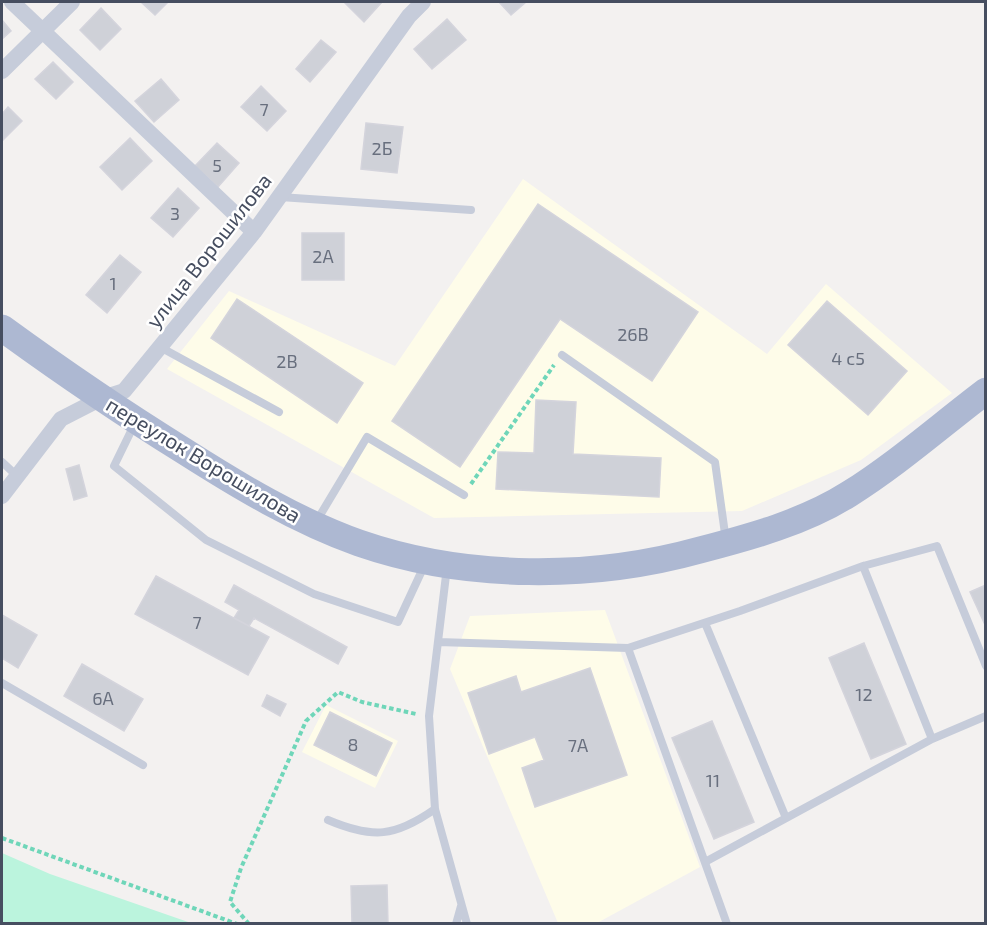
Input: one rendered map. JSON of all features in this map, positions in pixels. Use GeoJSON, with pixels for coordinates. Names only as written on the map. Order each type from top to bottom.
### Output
{"type":"FeatureCollection","features":[{"type":"Feature","properties":{"kind":"main road","name":"переулок Ворошилова"},"geometry":{"type":"LineString","coordinates":[[2,328],[136,421],[252,493],[314,525],[360,543],[437,562],[521,571],[584,570],[663,560],[783,525],[848,495],[986,391]]}},
{"type":"Feature","properties":{"kind":"street"},"geometry":{"type":"LineString","coordinates":[[12,2],[254,232]]}},
{"type":"Feature","properties":{"kind":"street"},"geometry":{"type":"LineString","coordinates":[[2,71],[72,2]]}},
{"type":"Feature","properties":{"kind":"street","name":"улица Ворошилова"},"geometry":{"type":"LineString","coordinates":[[2,496],[61,419],[102,398],[124,391],[254,232],[409,16],[423,2]]}},
{"type":"Feature","properties":{"kind":"lane"},"geometry":{"type":"LineString","coordinates":[[280,197],[471,210]]}},
{"type":"Feature","properties":{"kind":"lane"},"geometry":{"type":"LineString","coordinates":[[160,347],[279,412]]}},
{"type":"Feature","properties":{"kind":"lane"},"geometry":{"type":"LineString","coordinates":[[562,355],[715,462],[726,543]]}},
{"type":"Feature","properties":{"kind":"lane"},"geometry":{"type":"LineString","coordinates":[[136,421],[114,466],[206,540],[314,594],[398,622],[437,562]]}},
{"type":"Feature","properties":{"kind":"lane"},"geometry":{"type":"LineString","coordinates":[[314,525],[367,437],[464,495]]}},
{"type":"Feature","properties":{"kind":"lane"},"geometry":{"type":"LineString","coordinates":[[2,462],[17,476]]}},
{"type":"Feature","properties":{"kind":"lane"},"geometry":{"type":"LineString","coordinates":[[438,642],[628,648],[863,566],[937,546],[986,666]]}},
{"type":"Feature","properties":{"kind":"lane"},"geometry":{"type":"LineString","coordinates":[[437,562],[438,642],[429,717],[435,809],[467,924]]}},
{"type":"Feature","properties":{"kind":"lane"},"geometry":{"type":"LineString","coordinates":[[863,566],[932,739]]}},
{"type":"Feature","properties":{"kind":"lane"},"geometry":{"type":"LineString","coordinates":[[705,623],[786,818]]}},
{"type":"Feature","properties":{"kind":"lane"},"geometry":{"type":"LineString","coordinates":[[628,648],[727,924]]}},
{"type":"Feature","properties":{"kind":"lane"},"geometry":{"type":"LineString","coordinates":[[2,683],[143,765]]}},
{"type":"Feature","properties":{"kind":"lane"},"geometry":{"type":"LineString","coordinates":[[705,862],[932,739],[986,716]]}},
{"type":"Feature","properties":{"kind":"lane"},"geometry":{"type":"LineString","coordinates":[[328,820],[355,831],[383,833],[411,825],[435,809]]}},
{"type":"Feature","properties":{"kind":"lane"},"geometry":{"type":"LineString","coordinates":[[456,924],[461,906]]}},
{"type":"Feature","properties":{"kind":"path"},"geometry":{"type":"LineString","coordinates":[[464,495],[562,355]]}},
{"type":"Feature","properties":{"kind":"path"},"geometry":{"type":"LineString","coordinates":[[249,924],[230,902],[241,868],[306,721],[338,692],[362,702],[429,717]]}},
{"type":"Feature","properties":{"kind":"path"},"geometry":{"type":"LineString","coordinates":[[2,838],[237,924]]}},
{"type":"Feature","properties":{"kind":"shaded area"},"geometry":{"type":"Polygon","coordinates":[[[523,179],[767,354],[826,284],[952,393],[861,460],[742,511],[434,518],[167,369],[229,291],[395,366],[523,179]]]}},
{"type":"Feature","properties":{"kind":"shaded area"},"geometry":{"type":"Polygon","coordinates":[[[605,610],[700,867],[597,923],[558,923],[450,669],[470,616],[605,610]]]}},
{"type":"Feature","properties":{"kind":"shaded area"},"geometry":{"type":"Polygon","coordinates":[[[326,705],[398,741],[375,788],[302,752],[326,705]]]}},
{"type":"Feature","properties":{"kind":"green space"},"geometry":{"type":"Polygon","coordinates":[[[2,853],[50,874],[191,923],[2,923],[2,853]]]}},
{"type":"Feature","properties":{"kind":"building"},"geometry":{"type":"Polygon","coordinates":[[[141,2],[168,2],[155,15],[141,2]]]}},
{"type":"Feature","properties":{"kind":"building"},"geometry":{"type":"Polygon","coordinates":[[[344,2],[382,2],[364,22],[344,2]]]}},
{"type":"Feature","properties":{"kind":"building"},"geometry":{"type":"Polygon","coordinates":[[[499,2],[526,2],[511,15],[499,2]]]}},
{"type":"Feature","properties":{"kind":"building"},"geometry":{"type":"Polygon","coordinates":[[[101,8],[121,29],[100,50],[80,30],[101,8]]]}},
{"type":"Feature","properties":{"kind":"building"},"geometry":{"type":"Polygon","coordinates":[[[447,19],[466,40],[432,69],[414,49],[447,19]]]}},
{"type":"Feature","properties":{"kind":"building"},"geometry":{"type":"Polygon","coordinates":[[[2,20],[11,31],[2,39],[2,20]]]}},
{"type":"Feature","properties":{"kind":"building"},"geometry":{"type":"Polygon","coordinates":[[[321,40],[336,52],[310,82],[296,69],[321,40]]]}},
{"type":"Feature","properties":{"kind":"building"},"geometry":{"type":"Polygon","coordinates":[[[53,62],[73,82],[56,99],[35,79],[53,62]]]}},
{"type":"Feature","properties":{"kind":"building"},"geometry":{"type":"Polygon","coordinates":[[[161,79],[179,100],[154,122],[135,101],[161,79]]]}},
{"type":"Feature","properties":{"kind":"building"},"geometry":{"type":"Polygon","coordinates":[[[261,86],[286,111],[267,131],[241,107],[261,86]]]}},
{"type":"Feature","properties":{"kind":"building"},"geometry":{"type":"Polygon","coordinates":[[[8,107],[22,121],[2,141],[2,114],[8,107]]]}},
{"type":"Feature","properties":{"kind":"building"},"geometry":{"type":"Polygon","coordinates":[[[366,123],[403,127],[397,173],[361,169],[366,123]]]}},
{"type":"Feature","properties":{"kind":"building"},"geometry":{"type":"Polygon","coordinates":[[[130,138],[152,161],[122,190],[100,167],[130,138]]]}},
{"type":"Feature","properties":{"kind":"building"},"geometry":{"type":"Polygon","coordinates":[[[217,143],[239,163],[218,187],[195,166],[217,143]]]}},
{"type":"Feature","properties":{"kind":"building"},"geometry":{"type":"Polygon","coordinates":[[[178,188],[199,208],[173,237],[151,218],[178,188]]]}},
{"type":"Feature","properties":{"kind":"building"},"geometry":{"type":"Polygon","coordinates":[[[538,204],[698,312],[652,381],[560,319],[460,467],[392,421],[538,204]]]}},
{"type":"Feature","properties":{"kind":"building"},"geometry":{"type":"Polygon","coordinates":[[[302,233],[344,233],[344,280],[302,280],[302,233]]]}},
{"type":"Feature","properties":{"kind":"building"},"geometry":{"type":"Polygon","coordinates":[[[120,255],[141,272],[107,313],[86,295],[120,255]]]}},
{"type":"Feature","properties":{"kind":"building"},"geometry":{"type":"Polygon","coordinates":[[[237,299],[363,383],[337,423],[211,338],[237,299]]]}},
{"type":"Feature","properties":{"kind":"building"},"geometry":{"type":"Polygon","coordinates":[[[827,301],[907,371],[868,415],[788,345],[827,301]]]}},
{"type":"Feature","properties":{"kind":"building"},"geometry":{"type":"Polygon","coordinates":[[[536,400],[576,402],[573,454],[661,458],[659,497],[496,489],[498,452],[534,453],[536,400]]]}},
{"type":"Feature","properties":{"kind":"building"},"geometry":{"type":"Polygon","coordinates":[[[79,465],[87,496],[74,500],[66,469],[79,465]]]}},
{"type":"Feature","properties":{"kind":"building"},"geometry":{"type":"Polygon","coordinates":[[[156,576],[269,637],[248,675],[135,614],[156,576]]]}},
{"type":"Feature","properties":{"kind":"building"},"geometry":{"type":"Polygon","coordinates":[[[234,585],[347,647],[338,664],[254,618],[249,626],[234,618],[239,610],[225,602],[234,585]]]}},
{"type":"Feature","properties":{"kind":"building"},"geometry":{"type":"Polygon","coordinates":[[[986,585],[986,627],[970,592],[986,585]]]}},
{"type":"Feature","properties":{"kind":"building"},"geometry":{"type":"Polygon","coordinates":[[[2,615],[37,635],[18,668],[2,658],[2,615]]]}},
{"type":"Feature","properties":{"kind":"building"},"geometry":{"type":"Polygon","coordinates":[[[864,643],[906,744],[871,759],[829,658],[864,643]]]}},
{"type":"Feature","properties":{"kind":"building"},"geometry":{"type":"Polygon","coordinates":[[[82,664],[143,699],[124,731],[64,696],[82,664]]]}},
{"type":"Feature","properties":{"kind":"building"},"geometry":{"type":"Polygon","coordinates":[[[590,668],[627,775],[535,807],[522,768],[544,760],[535,737],[489,754],[468,693],[516,676],[521,692],[590,668]]]}},
{"type":"Feature","properties":{"kind":"building"},"geometry":{"type":"Polygon","coordinates":[[[267,695],[286,704],[280,716],[262,706],[267,695]]]}},
{"type":"Feature","properties":{"kind":"building"},"geometry":{"type":"Polygon","coordinates":[[[330,712],[392,743],[376,776],[314,745],[330,712]]]}},
{"type":"Feature","properties":{"kind":"building"},"geometry":{"type":"Polygon","coordinates":[[[712,721],[754,822],[714,839],[672,738],[712,721]]]}},
{"type":"Feature","properties":{"kind":"building"},"geometry":{"type":"Polygon","coordinates":[[[387,885],[388,924],[352,924],[351,886],[387,885]]]}}]}
